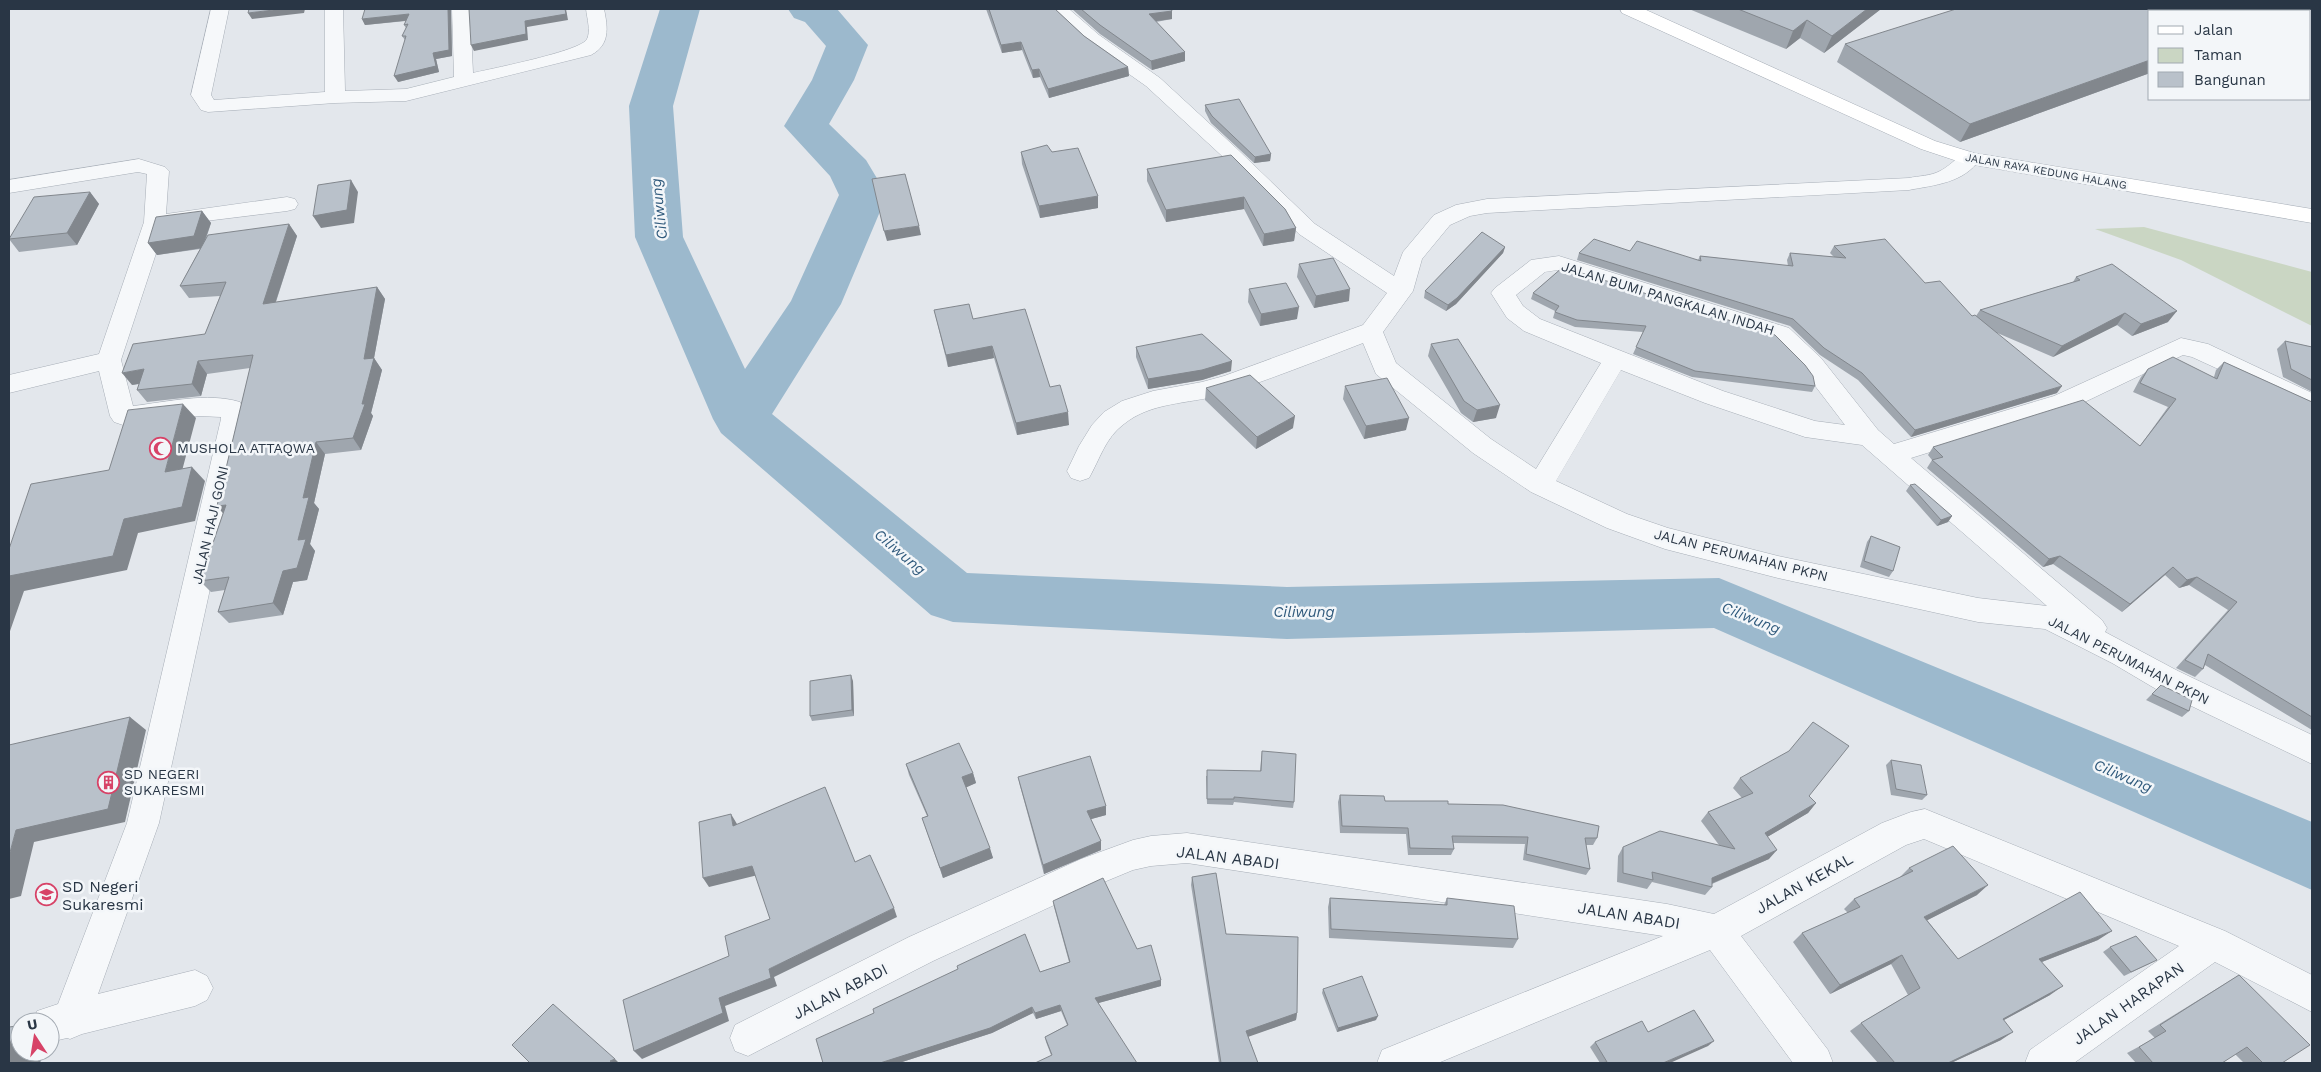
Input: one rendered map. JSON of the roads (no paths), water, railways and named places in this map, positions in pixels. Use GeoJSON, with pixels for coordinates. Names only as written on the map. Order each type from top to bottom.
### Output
{"type":"FeatureCollection","features":[{"type":"Feature","properties":{"kind":"main road","name":"JALAN RAYA KEDUNG HALANG"},"geometry":{"type":"LineString","coordinates":[[1629,9],[1928,144],[1970,159],[2312,216]]}},
{"type":"Feature","properties":{"kind":"street"},"geometry":{"type":"LineString","coordinates":[[220,9],[201,95],[208,106],[336,97],[406,95],[584,52],[596,42],[600,34],[596,9]]}},
{"type":"Feature","properties":{"kind":"street"},"geometry":{"type":"LineString","coordinates":[[334,9],[336,97]]}},
{"type":"Feature","properties":{"kind":"street"},"geometry":{"type":"LineString","coordinates":[[461,9],[464,81]]}},
{"type":"Feature","properties":{"kind":"street"},"geometry":{"type":"LineString","coordinates":[[1058,9],[1092,39],[1153,82],[1228,151],[1307,228],[1401,291]]}},
{"type":"Feature","properties":{"kind":"street"},"geometry":{"type":"LineString","coordinates":[[1080,471],[1093,439],[1106,424],[1123,411],[1141,404],[1213,388],[1371,331],[1401,291],[1411,257],[1442,220],[1464,210],[1487,206],[1909,184],[1946,177],[1970,159]]}},
{"type":"Feature","properties":{"kind":"street"},"geometry":{"type":"LineString","coordinates":[[9,186],[139,165],[158,171],[155,222],[109,360],[9,384]]}},
{"type":"Feature","properties":{"kind":"street"},"geometry":{"type":"LineString","coordinates":[[155,222],[287,204]]}},
{"type":"Feature","properties":{"kind":"street","name":"JALAN BUMI PANGKALAN INDAH"},"geometry":{"type":"LineString","coordinates":[[1869,437],[1814,430],[1714,397],[1616,359],[1532,325],[1515,312],[1503,293],[1539,266],[1559,263],[1781,334],[1812,364],[1869,437],[2122,654]]}},
{"type":"Feature","properties":{"kind":"street","name":"JALAN PERUMAHAN PKPN"},"geometry":{"type":"LineString","coordinates":[[1371,331],[1385,368],[1482,446],[1540,485],[1618,521],[1664,538],[1778,567],[1978,610],[2049,618],[2122,654],[2167,680],[2312,750]]}},
{"type":"Feature","properties":{"kind":"street"},"geometry":{"type":"LineString","coordinates":[[1890,455],[2063,402],[2181,346],[2199,350],[2312,403]]}},
{"type":"Feature","properties":{"kind":"street"},"geometry":{"type":"LineString","coordinates":[[1540,485],[1616,359]]}},
{"type":"Feature","properties":{"kind":"street","name":"JALAN HAJI GONI"},"geometry":{"type":"LineString","coordinates":[[60,1023],[143,823],[234,419],[231,408],[199,407],[123,416],[109,360]]}},
{"type":"Feature","properties":{"kind":"street","name":"JALAN KEKAL"},"geometry":{"type":"LineString","coordinates":[[1395,1063],[1716,931],[1894,834],[1925,824],[2214,943],[2312,994]]}},
{"type":"Feature","properties":{"kind":"street","name":"JALAN ABADI"},"geometry":{"type":"LineString","coordinates":[[748,1038],[939,941],[1093,870],[1151,850],[1188,848],[1666,920],[1716,931]]}},
{"type":"Feature","properties":{"kind":"street"},"geometry":{"type":"LineString","coordinates":[[1716,931],[1815,1063]]}},
{"type":"Feature","properties":{"kind":"street","name":"JALAN HARAPAN"},"geometry":{"type":"LineString","coordinates":[[2043,1063],[2214,943]]}},
{"type":"Feature","properties":{"kind":"street"},"geometry":{"type":"LineString","coordinates":[[60,1023],[195,988]]}},
{"type":"Feature","properties":{"kind":"waterway","name":"Ciliwung"},"geometry":{"type":"LineString","coordinates":[[680,9],[651,106],[659,237],[741,419]]}},
{"type":"Feature","properties":{"kind":"waterway"},"geometry":{"type":"LineString","coordinates":[[741,419],[815,304],[863,195],[850,170],[806,126],[833,80],[847,45],[819,13],[808,9]]}},
{"type":"Feature","properties":{"kind":"waterway","name":"Ciliwung"},"geometry":{"type":"LineString","coordinates":[[741,419],[953,597],[1287,613],[1719,603],[2312,856]]}},
{"type":"Feature","properties":{"kind":"place","name":"MUSHOLA ATTAQWA"},"geometry":{"type":"Point","coordinates":[161,448]}},
{"type":"Feature","properties":{"kind":"place","name":"SD NEGERI SUKARESMI"},"geometry":{"type":"Point","coordinates":[108,782]}},
{"type":"Feature","properties":{"kind":"place","name":"SD Negeri Sukaresmi"},"geometry":{"type":"Point","coordinates":[46,895]}}]}
